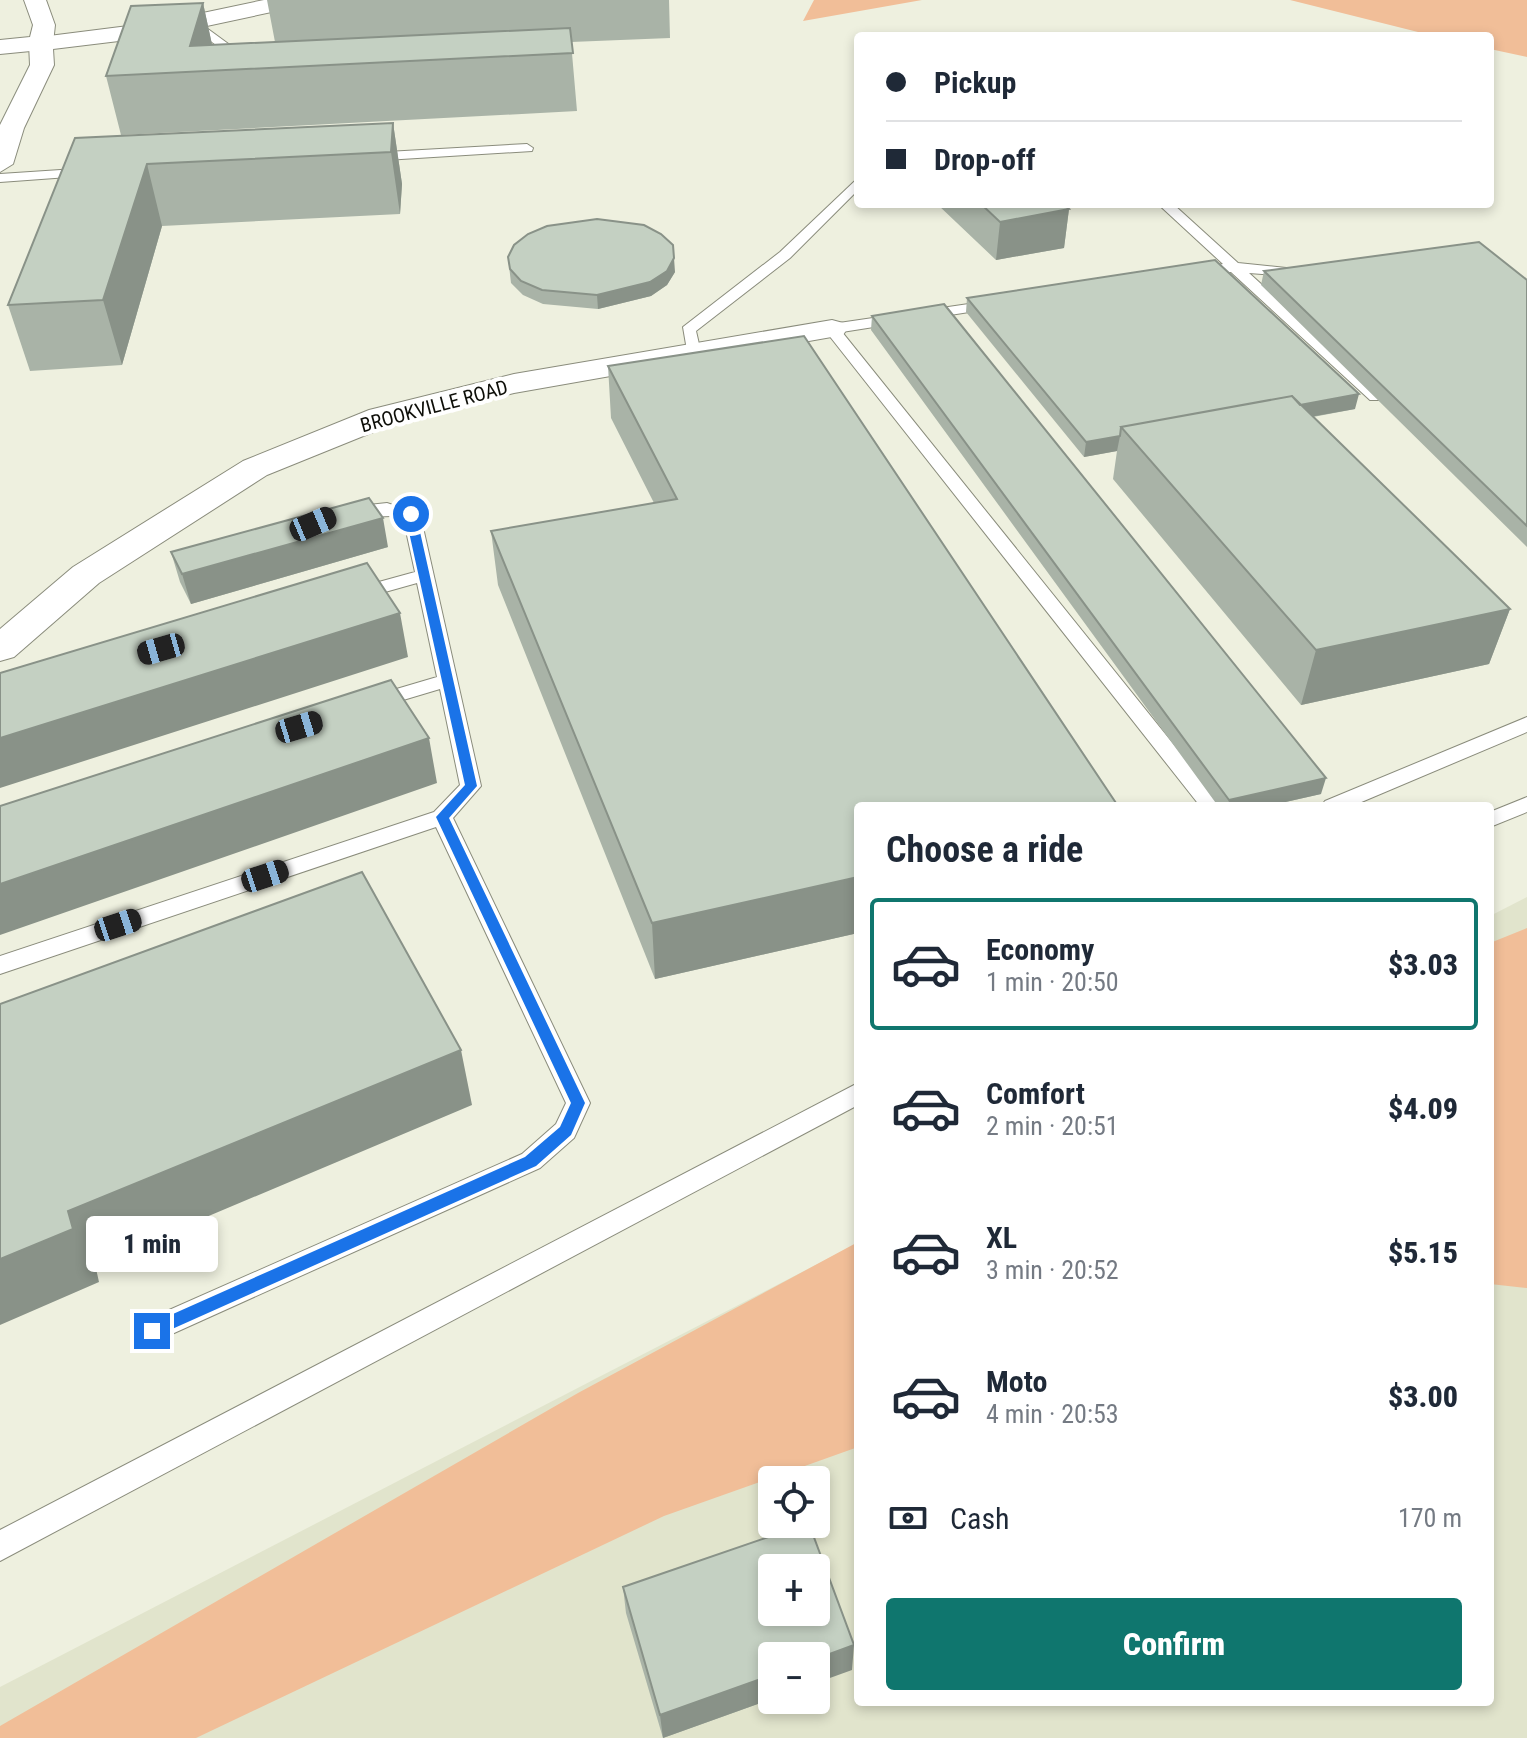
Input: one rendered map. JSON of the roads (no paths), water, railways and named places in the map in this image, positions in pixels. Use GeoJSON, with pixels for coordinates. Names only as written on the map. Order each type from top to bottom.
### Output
{"type":"FeatureCollection","features":[{"type":"Feature","properties":{"kind":"street"},"geometry":{"type":"LineString","coordinates":[[0,164],[11,128],[42,65],[44,25],[35,0]]}},
{"type":"Feature","properties":{"kind":"street"},"geometry":{"type":"LineString","coordinates":[[0,47],[193,23],[295,0]]}},
{"type":"Feature","properties":{"kind":"street","name":"BROOKVILLE ROAD"},"geometry":{"type":"LineString","coordinates":[[0,649],[86,575],[255,468],[381,417],[514,384],[832,329]]}},
{"type":"Feature","properties":{"kind":"lane"},"geometry":{"type":"LineString","coordinates":[[193,23],[256,69]]}},
{"type":"Feature","properties":{"kind":"lane"},"geometry":{"type":"LineString","coordinates":[[353,158],[527,148]]}},
{"type":"Feature","properties":{"kind":"lane"},"geometry":{"type":"LineString","coordinates":[[0,178],[100,172]]}},
{"type":"Feature","properties":{"kind":"lane"},"geometry":{"type":"LineString","coordinates":[[693,353],[688,330],[785,255],[854,186]]}},
{"type":"Feature","properties":{"kind":"lane"},"geometry":{"type":"LineString","coordinates":[[1169,208],[1387,407]]}},
{"type":"Feature","properties":{"kind":"lane"},"geometry":{"type":"LineString","coordinates":[[1174,276],[1234,267],[1311,274]]}},
{"type":"Feature","properties":{"kind":"lane"},"geometry":{"type":"LineString","coordinates":[[1010,302],[832,329],[1209,802]]}},
{"type":"Feature","properties":{"kind":"lane"},"geometry":{"type":"LineString","coordinates":[[0,965],[442,817],[471,786],[411,514],[387,508],[338,513],[324,519]]}},
{"type":"Feature","properties":{"kind":"lane"},"geometry":{"type":"LineString","coordinates":[[333,601],[425,575]]}},
{"type":"Feature","properties":{"kind":"lane"},"geometry":{"type":"LineString","coordinates":[[358,708],[448,680]]}},
{"type":"Feature","properties":{"kind":"lane"},"geometry":{"type":"LineString","coordinates":[[1342,802],[1527,724]]}},
{"type":"Feature","properties":{"kind":"lane"},"geometry":{"type":"LineString","coordinates":[[1494,818],[1527,804]]}},
{"type":"Feature","properties":{"kind":"lane"},"geometry":{"type":"LineString","coordinates":[[152,1331],[531,1161],[565,1131],[578,1103],[442,817]]}},
{"type":"Feature","properties":{"kind":"lane"},"geometry":{"type":"LineString","coordinates":[[0,1546],[854,1095]]}}]}
